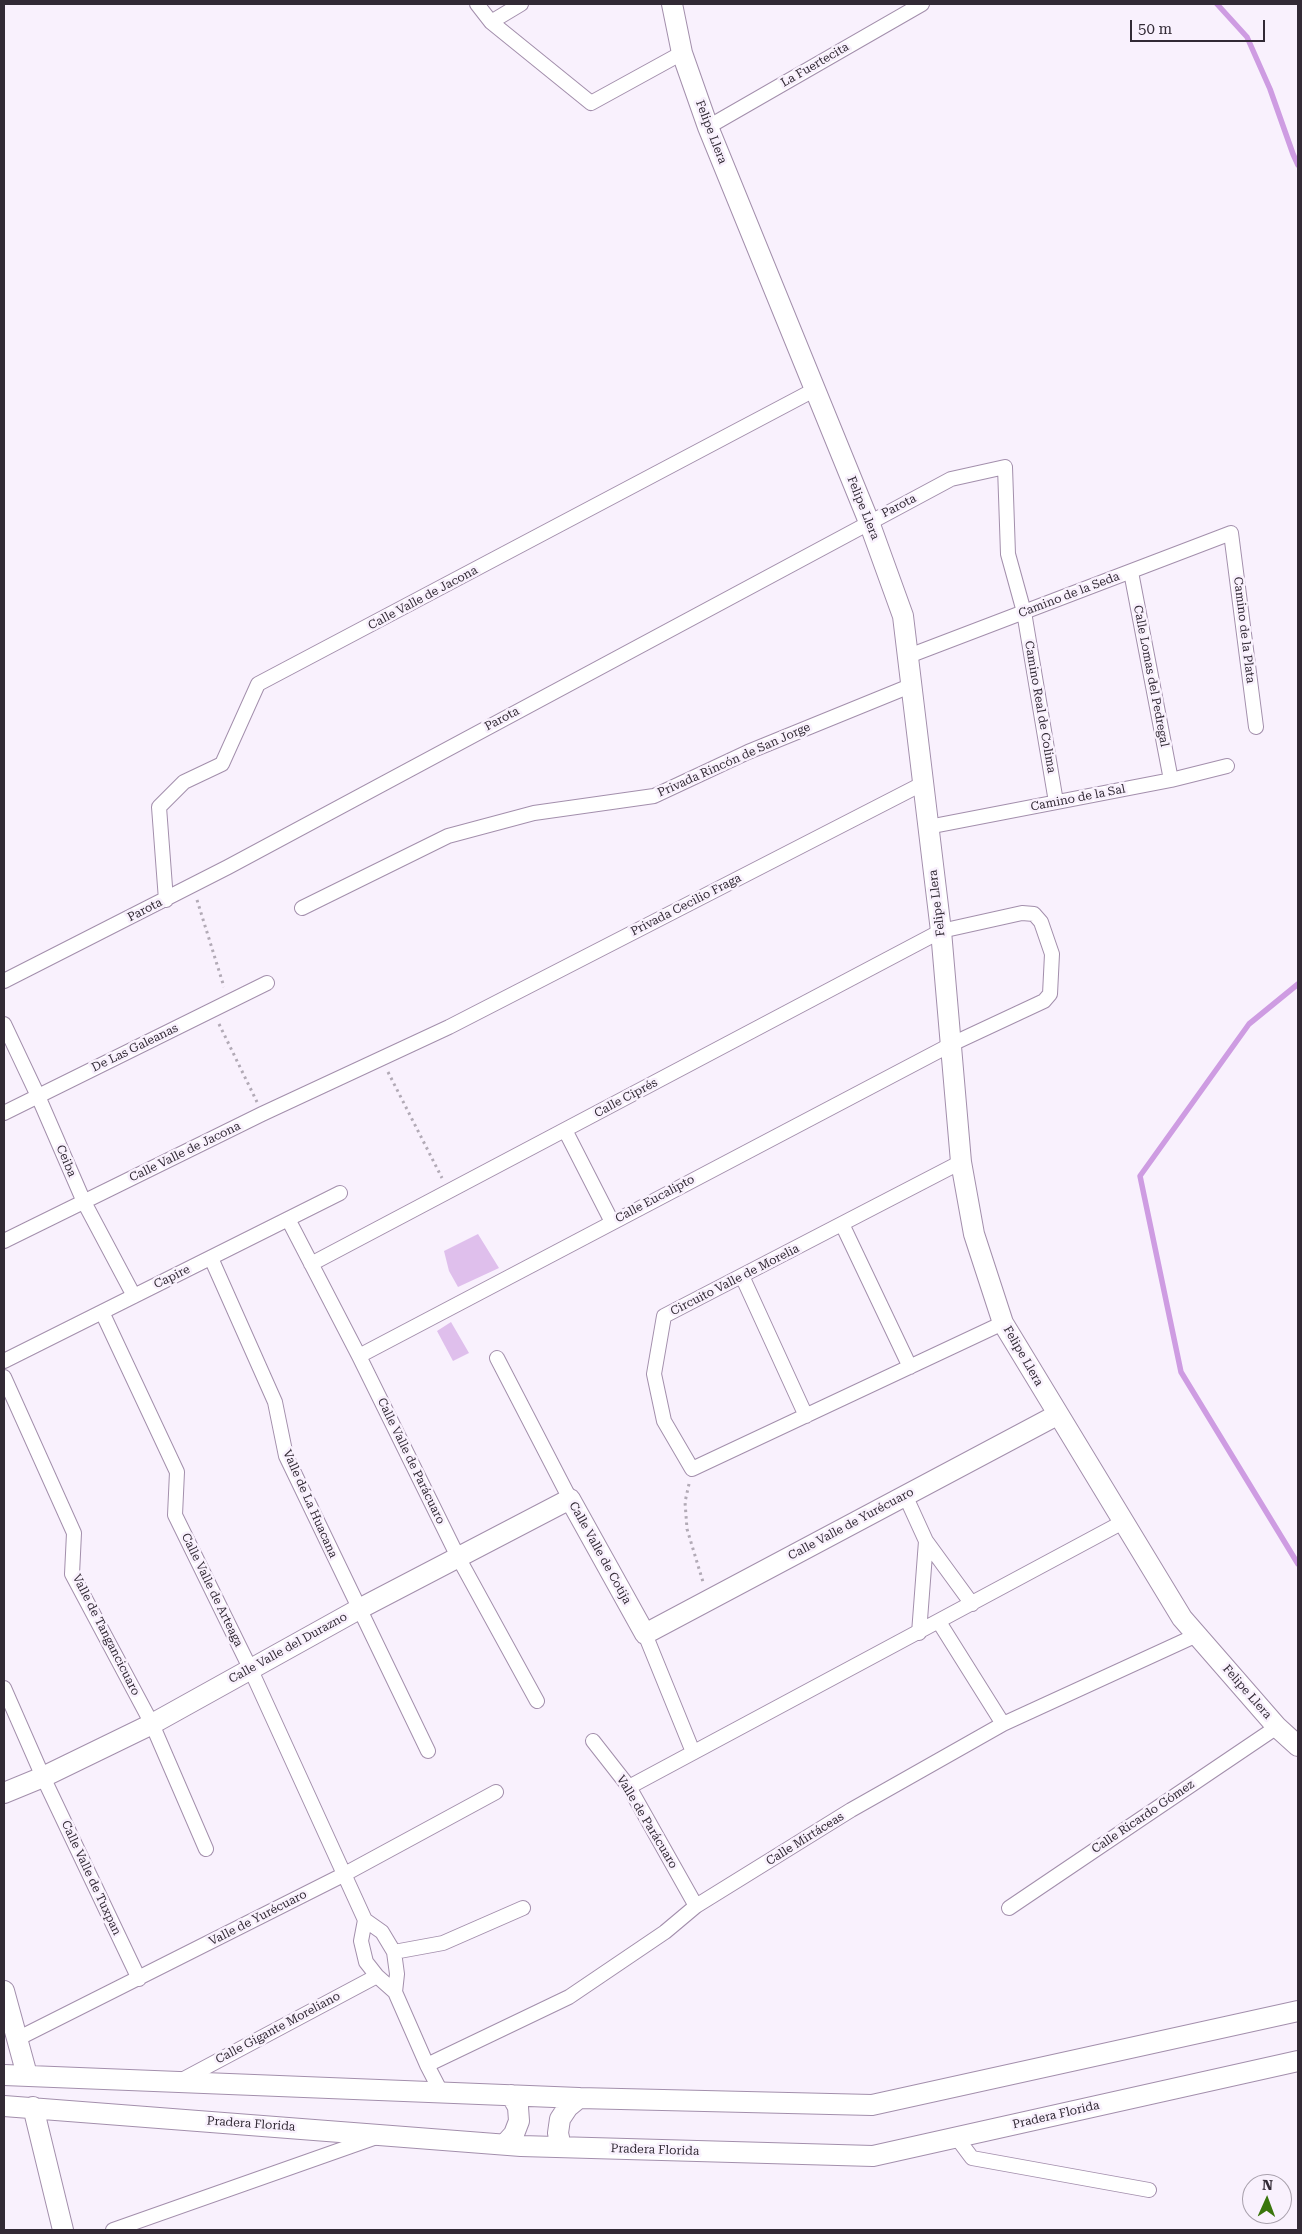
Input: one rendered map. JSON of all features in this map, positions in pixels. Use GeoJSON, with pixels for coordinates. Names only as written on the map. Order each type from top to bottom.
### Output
{"type":"FeatureCollection","features":[{"type":"Feature","properties":{"kind":"street"},"geometry":{"type":"LineString","coordinates":[[477,4],[491,22],[591,103],[682,54]]}},
{"type":"Feature","properties":{"kind":"street"},"geometry":{"type":"LineString","coordinates":[[491,22],[521,4]]}},
{"type":"Feature","properties":{"kind":"street","name":"Felipe Llera"},"geometry":{"type":"LineString","coordinates":[[672,4],[682,54],[708,127],[869,522],[903,616],[906,657],[941,931],[961,1162],[974,1234],[1003,1323],[1182,1618],[1277,1727],[1298,1746]]}},
{"type":"Feature","properties":{"kind":"street","name":"La Fuertecita"},"geometry":{"type":"LineString","coordinates":[[708,127],[922,4]]}},
{"type":"Feature","properties":{"kind":"street","name":"Calle Valle de Jacona"},"geometry":{"type":"LineString","coordinates":[[166,900],[159,807],[184,782],[222,764],[258,684],[814,390]]}},
{"type":"Feature","properties":{"kind":"street","name":"Parota"},"geometry":{"type":"LineString","coordinates":[[4,981],[166,900],[951,479],[1005,467]]}},
{"type":"Feature","properties":{"kind":"street","name":"Camino Real de Colima"},"geometry":{"type":"LineString","coordinates":[[1005,467],[1008,554],[1024,612],[1056,802]]}},
{"type":"Feature","properties":{"kind":"street","name":"Camino de la Seda"},"geometry":{"type":"LineString","coordinates":[[906,657],[1231,533]]}},
{"type":"Feature","properties":{"kind":"street","name":"Camino de la Plata"},"geometry":{"type":"LineString","coordinates":[[1231,533],[1256,727]]}},
{"type":"Feature","properties":{"kind":"street","name":"Calle Lomas del Pedregal"},"geometry":{"type":"LineString","coordinates":[[1130,572],[1171,780]]}},
{"type":"Feature","properties":{"kind":"street","name":"Privada Rincón de San Jorge"},"geometry":{"type":"LineString","coordinates":[[302,908],[448,836],[534,813],[654,796],[748,752],[910,686]]}},
{"type":"Feature","properties":{"kind":"street","name":"Camino de la Sal"},"geometry":{"type":"LineString","coordinates":[[928,827],[1171,780],[1227,766]]}},
{"type":"Feature","properties":{"kind":"street","name":"Privada Cecilio Fraga"},"geometry":{"type":"LineString","coordinates":[[381,1058],[449,1027],[922,784]]}},
{"type":"Feature","properties":{"kind":"street","name":"Calle Ciprés"},"geometry":{"type":"LineString","coordinates":[[311,1264],[941,931],[1022,913],[1034,914],[1042,922],[1052,954],[1050,994],[1044,1001],[952,1044]]}},
{"type":"Feature","properties":{"kind":"street","name":"De Las Galeanas"},"geometry":{"type":"LineString","coordinates":[[4,1113],[267,983]]}},
{"type":"Feature","properties":{"kind":"street","name":"Ceiba"},"geometry":{"type":"LineString","coordinates":[[4,1024],[84,1202],[134,1296]]}},
{"type":"Feature","properties":{"kind":"street","name":"Calle Eucalipto"},"geometry":{"type":"LineString","coordinates":[[359,1356],[952,1044]]}},
{"type":"Feature","properties":{"kind":"street","name":"Calle Valle de Jacona"},"geometry":{"type":"LineString","coordinates":[[4,1241],[262,1114],[381,1058]]}},
{"type":"Feature","properties":{"kind":"street"},"geometry":{"type":"LineString","coordinates":[[565,1130],[612,1222]]}},
{"type":"Feature","properties":{"kind":"street","name":"Circuito Valle de Morelia"},"geometry":{"type":"LineString","coordinates":[[692,1468],[664,1421],[654,1374],[664,1316],[961,1162]]}},
{"type":"Feature","properties":{"kind":"street","name":"Capire"},"geometry":{"type":"LineString","coordinates":[[4,1361],[340,1193]]}},
{"type":"Feature","properties":{"kind":"street","name":"Calle Valle de Parácuaro"},"geometry":{"type":"LineString","coordinates":[[288,1219],[359,1356],[458,1557],[537,1701]]}},
{"type":"Feature","properties":{"kind":"street"},"geometry":{"type":"LineString","coordinates":[[842,1224],[910,1367]]}},
{"type":"Feature","properties":{"kind":"street","name":"Valle de La Huacana"},"geometry":{"type":"LineString","coordinates":[[211,1258],[275,1402],[286,1456],[428,1751]]}},
{"type":"Feature","properties":{"kind":"street"},"geometry":{"type":"LineString","coordinates":[[742,1276],[806,1416]]}},
{"type":"Feature","properties":{"kind":"street","name":"Calle Valle de Arteaga"},"geometry":{"type":"LineString","coordinates":[[102,1312],[177,1472],[175,1515],[250,1668],[365,1920],[382,1932],[394,1952],[397,1974],[395,1992]]}},
{"type":"Feature","properties":{"kind":"street"},"geometry":{"type":"LineString","coordinates":[[692,1468],[1003,1323]]}},
{"type":"Feature","properties":{"kind":"street","name":"Calle Valle de Cotija"},"geometry":{"type":"LineString","coordinates":[[497,1358],[570,1499],[645,1634],[693,1752]]}},
{"type":"Feature","properties":{"kind":"street","name":"Valle de Tangancicuaro"},"geometry":{"type":"LineString","coordinates":[[4,1377],[74,1533],[72,1574],[152,1724],[206,1849]]}},
{"type":"Feature","properties":{"kind":"street","name":"Calle Valle de Yurécuaro"},"geometry":{"type":"LineString","coordinates":[[645,1634],[1057,1414]]}},
{"type":"Feature","properties":{"kind":"street"},"geometry":{"type":"LineString","coordinates":[[905,1495],[926,1541],[972,1604]]}},
{"type":"Feature","properties":{"kind":"street","name":"Calle Valle del Durazno"},"geometry":{"type":"LineString","coordinates":[[4,1793],[43,1778],[152,1724],[358,1609],[570,1499]]}},
{"type":"Feature","properties":{"kind":"street"},"geometry":{"type":"LineString","coordinates":[[629,1787],[1123,1522]]}},
{"type":"Feature","properties":{"kind":"street"},"geometry":{"type":"LineString","coordinates":[[919,1633],[926,1541]]}},
{"type":"Feature","properties":{"kind":"street"},"geometry":{"type":"LineString","coordinates":[[938,1622],[1003,1724]]}},
{"type":"Feature","properties":{"kind":"street","name":"Calle Mirtáceas"},"geometry":{"type":"LineString","coordinates":[[427,2065],[569,1997],[665,1932],[696,1906],[852,1810],[1003,1724],[1196,1635]]}},
{"type":"Feature","properties":{"kind":"street","name":"Calle Valle de Tuxpan"},"geometry":{"type":"LineString","coordinates":[[4,1688],[43,1778],[139,1979]]}},
{"type":"Feature","properties":{"kind":"street","name":"Calle Ricardo Gómez"},"geometry":{"type":"LineString","coordinates":[[1009,1908],[1277,1727]]}},
{"type":"Feature","properties":{"kind":"street","name":"Valle de Parácuaro"},"geometry":{"type":"LineString","coordinates":[[593,1741],[629,1787],[696,1906]]}},
{"type":"Feature","properties":{"kind":"street","name":"Valle de Yurécuaro"},"geometry":{"type":"LineString","coordinates":[[17,2039],[343,1875],[496,1792]]}},
{"type":"Feature","properties":{"kind":"street"},"geometry":{"type":"LineString","coordinates":[[394,1952],[444,1943],[523,1908]]}},
{"type":"Feature","properties":{"kind":"street","name":"Calle Valle de Arteaga"},"geometry":{"type":"LineString","coordinates":[[365,1920],[361,1941],[366,1962],[376,1976],[395,1992],[441,2092]]}},
{"type":"Feature","properties":{"kind":"street","name":"Calle Gigante Moreliano"},"geometry":{"type":"LineString","coordinates":[[179,2081],[376,1976]]}},
{"type":"Feature","properties":{"kind":"street"},"geometry":{"type":"LineString","coordinates":[[4,1991],[27,2075]]}},
{"type":"Feature","properties":{"kind":"street"},"geometry":{"type":"LineString","coordinates":[[4,2075],[579,2098],[872,2105],[1297,2009]]}},
{"type":"Feature","properties":{"kind":"street","name":"Pradera Florida"},"geometry":{"type":"LineString","coordinates":[[4,2106],[504,2144],[873,2156],[1298,2061]]}},
{"type":"Feature","properties":{"kind":"street"},"geometry":{"type":"LineString","coordinates":[[504,2144],[514,2134],[519,2121],[518,2107],[511,2095]]}},
{"type":"Feature","properties":{"kind":"street"},"geometry":{"type":"LineString","coordinates":[[561,2147],[558,2133],[560,2119],[568,2107],[579,2098]]}},
{"type":"Feature","properties":{"kind":"street"},"geometry":{"type":"LineString","coordinates":[[33,2107],[63,2230]]}},
{"type":"Feature","properties":{"kind":"street"},"geometry":{"type":"LineString","coordinates":[[114,2230],[383,2135]]}},
{"type":"Feature","properties":{"kind":"street"},"geometry":{"type":"LineString","coordinates":[[957,2138],[972,2158],[1149,2190]]}},
{"type":"Feature","properties":{"kind":"path"},"geometry":{"type":"LineString","coordinates":[[193,885],[229,1002]]}},
{"type":"Feature","properties":{"kind":"path"},"geometry":{"type":"LineString","coordinates":[[212,1010],[262,1114]]}},
{"type":"Feature","properties":{"kind":"path"},"geometry":{"type":"LineString","coordinates":[[381,1058],[448,1191]]}},
{"type":"Feature","properties":{"kind":"path"},"geometry":{"type":"LineString","coordinates":[[692,1468],[685,1502],[687,1529],[708,1600]]}},
{"type":"Feature","properties":{"kind":"shaded area"},"geometry":{"type":"Polygon","coordinates":[[[478,1234],[499,1268],[458,1287],[449,1271],[444,1251],[478,1234]]]}},
{"type":"Feature","properties":{"kind":"shaded area"},"geometry":{"type":"Polygon","coordinates":[[[451,1322],[469,1353],[453,1361],[437,1331],[451,1322]]]}},
{"type":"Feature","properties":{"kind":"waterway"},"geometry":{"type":"LineString","coordinates":[[1217,4],[1247,37],[1270,89],[1298,165]]}},
{"type":"Feature","properties":{"kind":"waterway"},"geometry":{"type":"LineString","coordinates":[[1298,984],[1249,1024],[1140,1176],[1181,1372],[1298,1564]]}}]}
